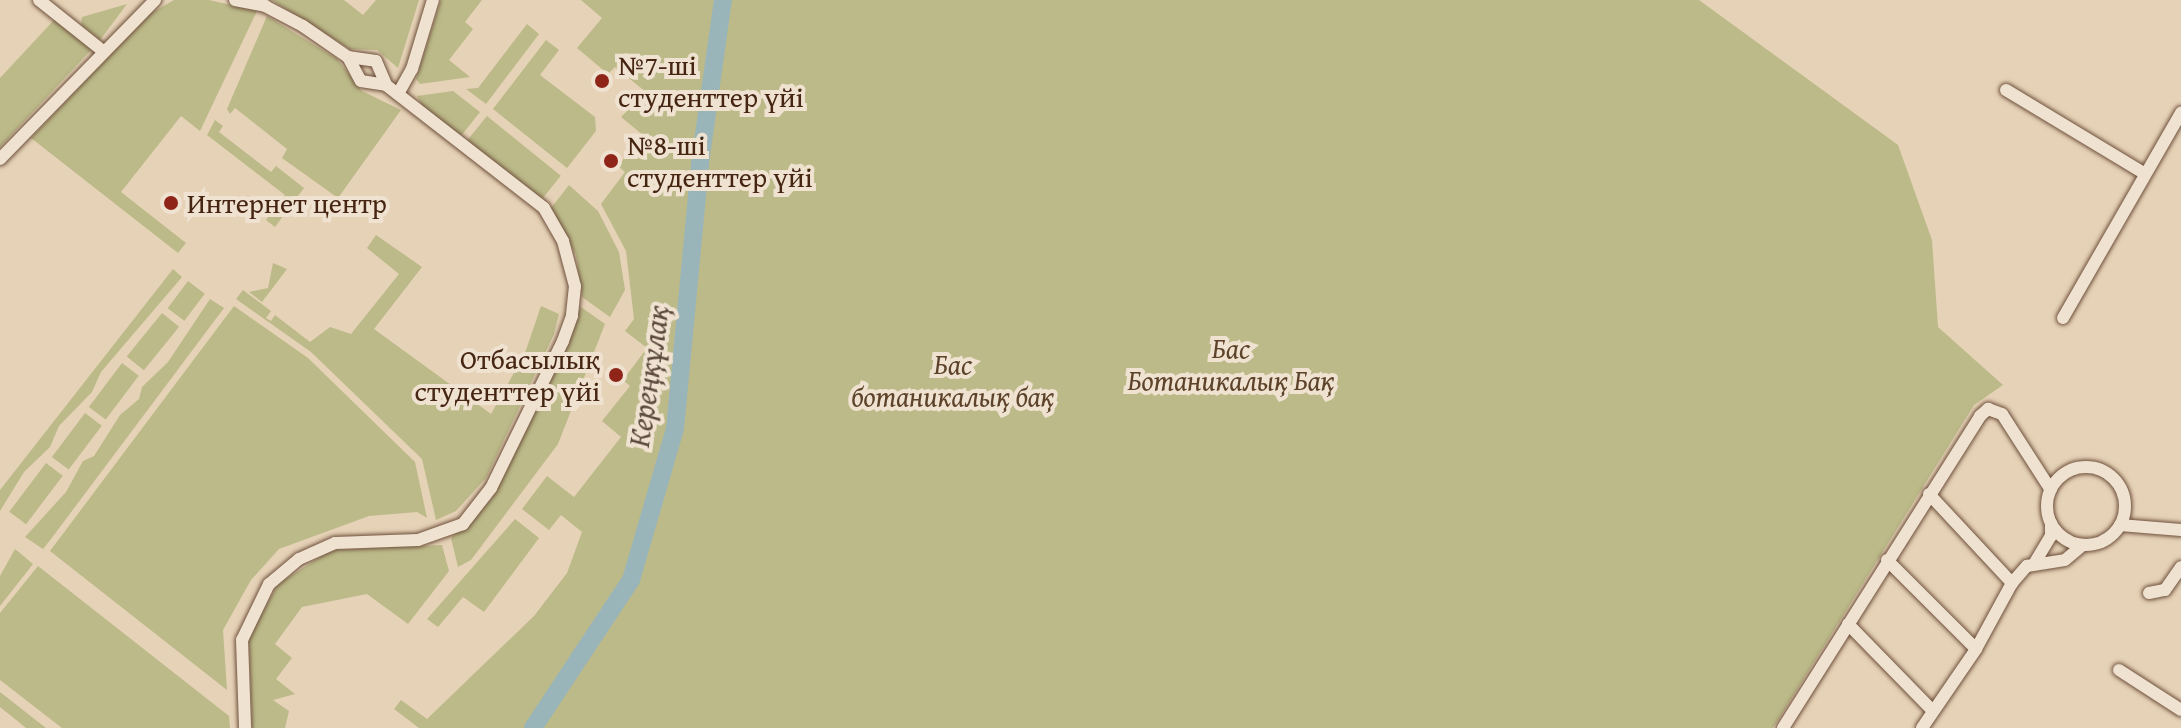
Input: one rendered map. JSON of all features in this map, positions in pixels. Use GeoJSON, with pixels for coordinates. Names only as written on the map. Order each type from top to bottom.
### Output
{"type":"FeatureCollection","features":[{"type":"Feature","properties":{"kind":"street"},"geometry":{"type":"LineString","coordinates":[[39,0],[103,51]]}},
{"type":"Feature","properties":{"kind":"street"},"geometry":{"type":"LineString","coordinates":[[0,159],[155,0]]}},
{"type":"Feature","properties":{"kind":"street"},"geometry":{"type":"LineString","coordinates":[[235,0],[281,13],[348,57],[376,61],[386,85]]}},
{"type":"Feature","properties":{"kind":"street"},"geometry":{"type":"LineString","coordinates":[[398,94],[412,69],[433,0]]}},
{"type":"Feature","properties":{"kind":"street"},"geometry":{"type":"LineString","coordinates":[[245,728],[242,640],[269,584],[299,559],[335,543],[427,539],[463,524],[491,488],[572,316],[573,272],[544,208],[386,85],[361,81],[348,57]]}},
{"type":"Feature","properties":{"kind":"street"},"geometry":{"type":"LineString","coordinates":[[2006,90],[2145,174]]}},
{"type":"Feature","properties":{"kind":"street"},"geometry":{"type":"LineString","coordinates":[[2063,318],[2181,113]]}},
{"type":"Feature","properties":{"kind":"street"},"geometry":{"type":"LineString","coordinates":[[1783,728],[1980,416],[1995,409],[2051,490],[2051,536],[2034,564],[2012,583],[1976,649],[1931,709],[1922,728]]}},
{"type":"Feature","properties":{"kind":"street"},"geometry":{"type":"LineString","coordinates":[[2034,564],[2065,560],[2083,545],[2104,540],[2120,525],[2124,502],[2108,474],[2077,468],[2051,490]]}},
{"type":"Feature","properties":{"kind":"street"},"geometry":{"type":"LineString","coordinates":[[1929,494],[2012,583]]}},
{"type":"Feature","properties":{"kind":"street"},"geometry":{"type":"LineString","coordinates":[[2051,523],[2064,538],[2083,545]]}},
{"type":"Feature","properties":{"kind":"street"},"geometry":{"type":"LineString","coordinates":[[2120,525],[2181,530]]}},
{"type":"Feature","properties":{"kind":"street"},"geometry":{"type":"LineString","coordinates":[[1887,560],[1976,649]]}},
{"type":"Feature","properties":{"kind":"street"},"geometry":{"type":"LineString","coordinates":[[2149,593],[2165,590],[2181,567]]}},
{"type":"Feature","properties":{"kind":"street"},"geometry":{"type":"LineString","coordinates":[[1848,624],[1931,709]]}},
{"type":"Feature","properties":{"kind":"street"},"geometry":{"type":"LineString","coordinates":[[2119,670],[2181,710]]}},
{"type":"Feature","properties":{"kind":"green space"},"geometry":{"type":"Polygon","coordinates":[[[174,0],[209,0],[257,11],[200,131],[181,116],[121,192],[186,243],[178,253],[31,138],[148,15],[174,0]]]}},
{"type":"Feature","properties":{"kind":"green space"},"geometry":{"type":"Polygon","coordinates":[[[272,0],[344,0],[363,15],[376,0],[419,0],[398,68],[377,50],[350,49],[272,0]]]}},
{"type":"Feature","properties":{"kind":"green space"},"geometry":{"type":"Polygon","coordinates":[[[441,0],[482,0],[465,22],[473,29],[449,60],[470,77],[420,84],[416,79],[441,0]]]}},
{"type":"Feature","properties":{"kind":"green space","name":"Бас ботаникалық бақ"},"geometry":{"type":"Polygon","coordinates":[[[581,0],[1699,0],[1898,145],[1932,240],[1938,327],[2003,385],[1974,405],[1773,728],[419,728],[394,709],[401,700],[427,719],[534,616],[567,573],[582,532],[561,515],[549,530],[522,509],[547,476],[574,497],[621,437],[602,421],[630,386],[623,380],[647,348],[625,331],[634,319],[626,251],[601,204],[625,172],[618,166],[643,135],[621,117],[646,92],[615,67],[608,74],[577,48],[602,18],[581,0]]]}},
{"type":"Feature","properties":{"kind":"green space"},"geometry":{"type":"Polygon","coordinates":[[[127,4],[100,40],[81,25],[82,17],[127,4]]]}},
{"type":"Feature","properties":{"kind":"green space"},"geometry":{"type":"Polygon","coordinates":[[[267,16],[337,59],[362,91],[401,110],[338,198],[282,158],[287,149],[235,108],[230,114],[227,109],[267,16]]]}},
{"type":"Feature","properties":{"kind":"green space"},"geometry":{"type":"Polygon","coordinates":[[[54,20],[92,49],[0,147],[0,78],[54,20]]]}},
{"type":"Feature","properties":{"kind":"green space"},"geometry":{"type":"Polygon","coordinates":[[[527,24],[539,34],[486,104],[466,89],[478,88],[527,24]]]}},
{"type":"Feature","properties":{"kind":"green space"},"geometry":{"type":"Polygon","coordinates":[[[546,40],[559,50],[540,75],[595,117],[596,131],[567,168],[493,109],[546,40]]]}},
{"type":"Feature","properties":{"kind":"green space"},"geometry":{"type":"Polygon","coordinates":[[[453,91],[480,112],[461,136],[423,107],[417,96],[453,91]]]}},
{"type":"Feature","properties":{"kind":"green space"},"geometry":{"type":"Polygon","coordinates":[[[487,116],[561,176],[541,201],[467,141],[487,116]]]}},
{"type":"Feature","properties":{"kind":"green space"},"geometry":{"type":"Polygon","coordinates":[[[215,120],[223,126],[219,132],[271,172],[276,166],[304,188],[275,227],[266,220],[285,195],[207,135],[215,120]]]}},
{"type":"Feature","properties":{"kind":"green space"},"geometry":{"type":"Polygon","coordinates":[[[569,185],[598,211],[619,252],[625,290],[610,317],[582,297],[576,255],[551,208],[569,185]]]}},
{"type":"Feature","properties":{"kind":"green space"},"geometry":{"type":"Polygon","coordinates":[[[376,235],[422,267],[374,329],[491,414],[525,353],[541,306],[559,314],[554,334],[486,478],[456,511],[436,520],[422,459],[311,352],[236,299],[243,290],[271,311],[266,318],[271,321],[275,315],[310,342],[330,327],[351,334],[399,274],[367,248],[376,235]]]}},
{"type":"Feature","properties":{"kind":"green space"},"geometry":{"type":"Polygon","coordinates":[[[273,263],[287,269],[262,302],[249,292],[268,288],[273,263]]]}},
{"type":"Feature","properties":{"kind":"green space"},"geometry":{"type":"Polygon","coordinates":[[[173,269],[182,277],[101,372],[92,392],[59,426],[50,447],[24,472],[0,511],[0,490],[173,269]]]}},
{"type":"Feature","properties":{"kind":"green space"},"geometry":{"type":"Polygon","coordinates":[[[188,281],[205,294],[184,321],[168,308],[188,281]]]}},
{"type":"Feature","properties":{"kind":"green space"},"geometry":{"type":"Polygon","coordinates":[[[210,299],[224,308],[51,539],[43,549],[25,537],[66,492],[83,461],[94,456],[120,415],[139,399],[142,387],[168,362],[210,299]]]}},
{"type":"Feature","properties":{"kind":"green space"},"geometry":{"type":"Polygon","coordinates":[[[234,306],[308,358],[415,462],[427,518],[417,512],[369,516],[279,549],[251,580],[223,630],[227,690],[50,551],[234,306]]]}},
{"type":"Feature","properties":{"kind":"green space"},"geometry":{"type":"Polygon","coordinates":[[[581,307],[605,324],[558,444],[471,560],[458,567],[451,538],[491,500],[581,307]]]}},
{"type":"Feature","properties":{"kind":"green space"},"geometry":{"type":"Polygon","coordinates":[[[162,313],[179,327],[144,370],[127,357],[162,313]]]}},
{"type":"Feature","properties":{"kind":"green space"},"geometry":{"type":"Polygon","coordinates":[[[122,363],[139,376],[106,420],[89,407],[122,363]]]}},
{"type":"Feature","properties":{"kind":"green space"},"geometry":{"type":"Polygon","coordinates":[[[85,413],[102,426],[69,470],[52,457],[85,413]]]}},
{"type":"Feature","properties":{"kind":"green space"},"geometry":{"type":"Polygon","coordinates":[[[46,463],[63,476],[26,524],[9,512],[46,463]]]}},
{"type":"Feature","properties":{"kind":"green space"},"geometry":{"type":"Polygon","coordinates":[[[515,519],[539,538],[484,612],[463,597],[438,627],[427,619],[515,519]]]}},
{"type":"Feature","properties":{"kind":"green space"},"geometry":{"type":"Polygon","coordinates":[[[442,545],[449,571],[408,624],[367,594],[302,607],[275,644],[292,658],[276,679],[295,694],[273,700],[289,711],[285,728],[252,728],[249,637],[278,584],[331,550],[442,545]]]}},
{"type":"Feature","properties":{"kind":"green space"},"geometry":{"type":"Polygon","coordinates":[[[15,549],[33,564],[0,606],[0,576],[15,549]]]}},
{"type":"Feature","properties":{"kind":"green space"},"geometry":{"type":"Polygon","coordinates":[[[38,566],[229,716],[230,728],[62,728],[0,680],[0,613],[38,566]]]}},
{"type":"Feature","properties":{"kind":"green space"},"geometry":{"type":"Polygon","coordinates":[[[0,692],[46,728],[26,728],[0,707],[0,692]]]}},
{"type":"Feature","properties":{"kind":"waterway","name":"Кереңқұлақ"},"geometry":{"type":"LineString","coordinates":[[533,728],[631,580],[675,429],[700,163],[723,0]]}},
{"type":"Feature","properties":{"kind":"place","name":"№7-ші студенттер үйі"},"geometry":{"type":"Point","coordinates":[602,81]}},
{"type":"Feature","properties":{"kind":"place","name":"№8-ші студенттер үйі"},"geometry":{"type":"Point","coordinates":[611,161]}},
{"type":"Feature","properties":{"kind":"place","name":"Интернет центр"},"geometry":{"type":"Point","coordinates":[171,203]}},
{"type":"Feature","properties":{"kind":"place","name":"Отбасылық студенттер үйі"},"geometry":{"type":"Point","coordinates":[616,375]}},
{"type":"Feature","properties":{"kind":"park label","name":"Бас Ботаникалық Бақ"},"geometry":{"type":"Point","coordinates":[1231,364]}}]}
